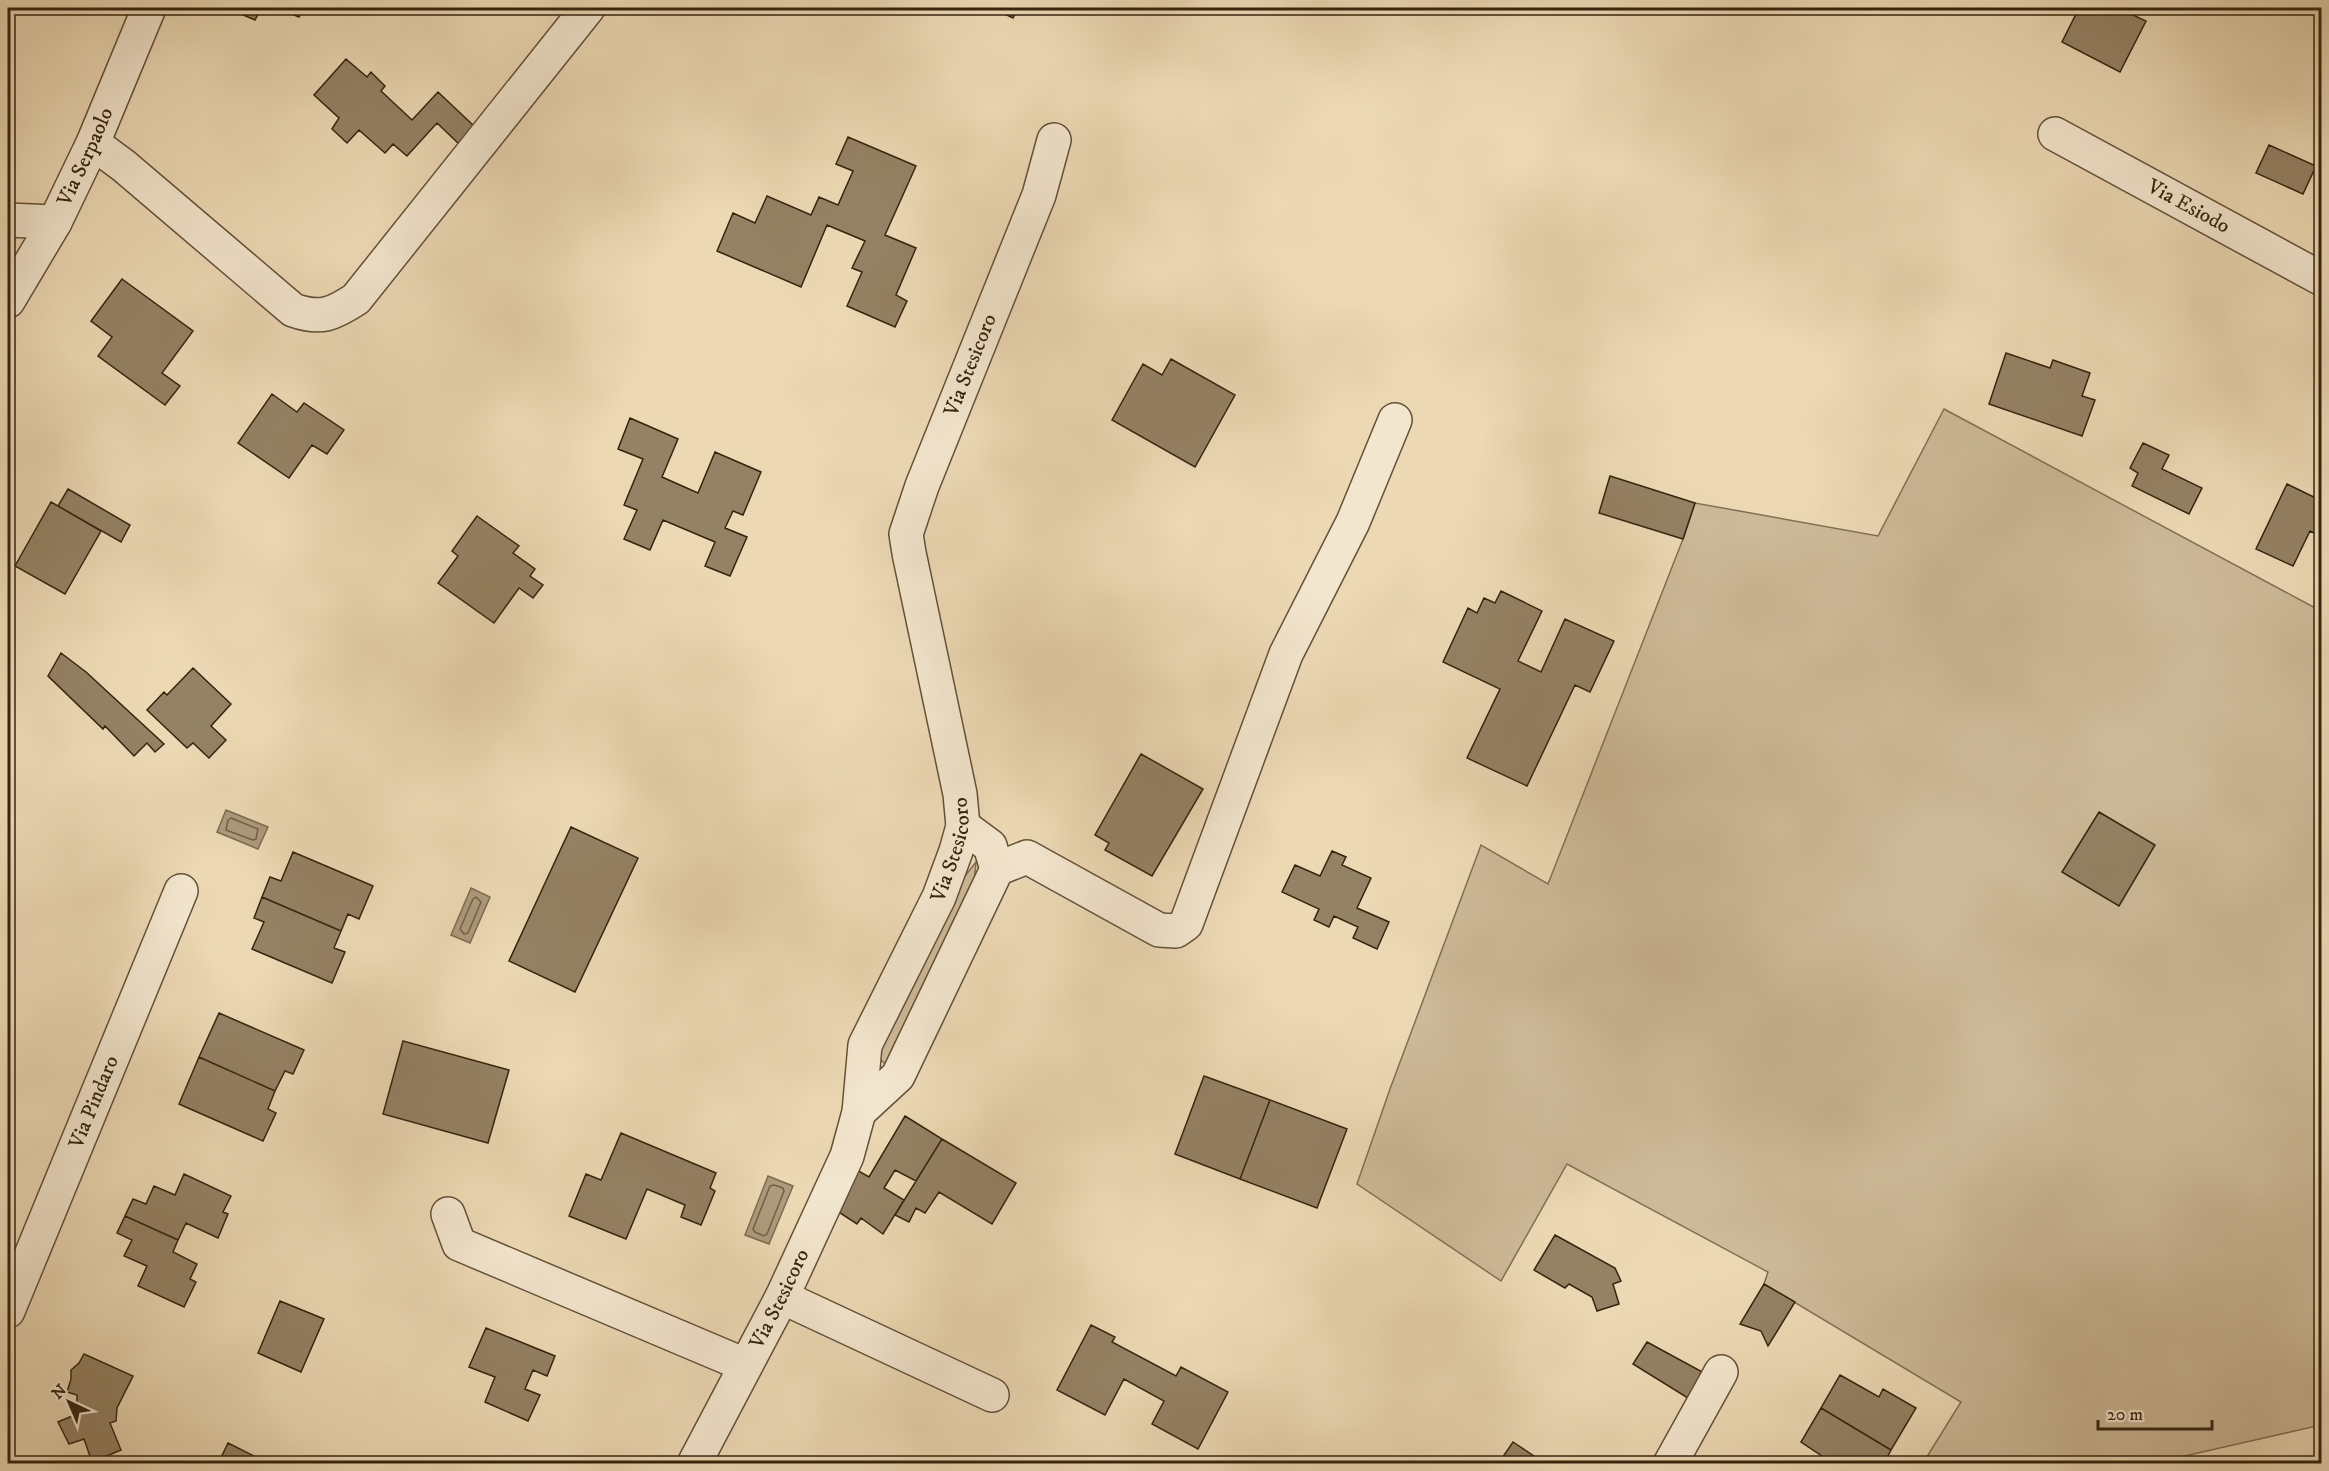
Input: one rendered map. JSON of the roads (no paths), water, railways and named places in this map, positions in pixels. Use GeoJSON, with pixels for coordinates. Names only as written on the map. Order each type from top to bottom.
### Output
{"type":"FeatureCollection","features":[{"type":"Feature","properties":{"kind":"street","name":"Via Serpaolo"},"geometry":{"type":"LineString","coordinates":[[8,302],[55,222],[93,143],[149,8]]}},
{"type":"Feature","properties":{"kind":"street"},"geometry":{"type":"LineString","coordinates":[[93,143],[124,166],[293,310],[307,315],[325,316],[356,299],[588,8]]}},
{"type":"Feature","properties":{"kind":"street","name":"Via Esiodo"},"geometry":{"type":"LineString","coordinates":[[2055,134],[2322,279]]}},
{"type":"Feature","properties":{"kind":"street","name":"Via Stesicoro"},"geometry":{"type":"LineString","coordinates":[[694,1464],[782,1297],[847,1156],[859,1112],[865,1045],[939,897],[956,851],[963,825],[960,794],[906,534],[922,486],[1039,195],[1054,140]]}},
{"type":"Feature","properties":{"kind":"street"},"geometry":{"type":"LineString","coordinates":[[8,220],[55,222]]}},
{"type":"Feature","properties":{"kind":"street"},"geometry":{"type":"LineString","coordinates":[[997,869],[1027,857],[1159,930],[1176,931],[1186,924],[1286,654],[1353,522],[1395,420]]}},
{"type":"Feature","properties":{"kind":"street"},"geometry":{"type":"LineString","coordinates":[[859,1112],[898,1076],[997,869],[990,846],[963,825]]}},
{"type":"Feature","properties":{"kind":"street","name":"Via Pindaro"},"geometry":{"type":"LineString","coordinates":[[8,1311],[181,891]]}},
{"type":"Feature","properties":{"kind":"street"},"geometry":{"type":"LineString","coordinates":[[448,1214],[459,1244],[745,1365]]}},
{"type":"Feature","properties":{"kind":"street"},"geometry":{"type":"LineString","coordinates":[[782,1297],[992,1395]]}},
{"type":"Feature","properties":{"kind":"street"},"geometry":{"type":"LineString","coordinates":[[1670,1464],[1721,1372]]}},
{"type":"Feature","properties":{"kind":"water"},"geometry":{"type":"Polygon","coordinates":[[[226,810],[268,827],[258,849],[217,832],[226,810]]]}},
{"type":"Feature","properties":{"kind":"water"},"geometry":{"type":"Polygon","coordinates":[[[471,888],[490,897],[470,943],[451,935],[471,888]]]}},
{"type":"Feature","properties":{"kind":"water"},"geometry":{"type":"Polygon","coordinates":[[[768,1176],[793,1186],[769,1244],[745,1235],[768,1176]]]}}]}
